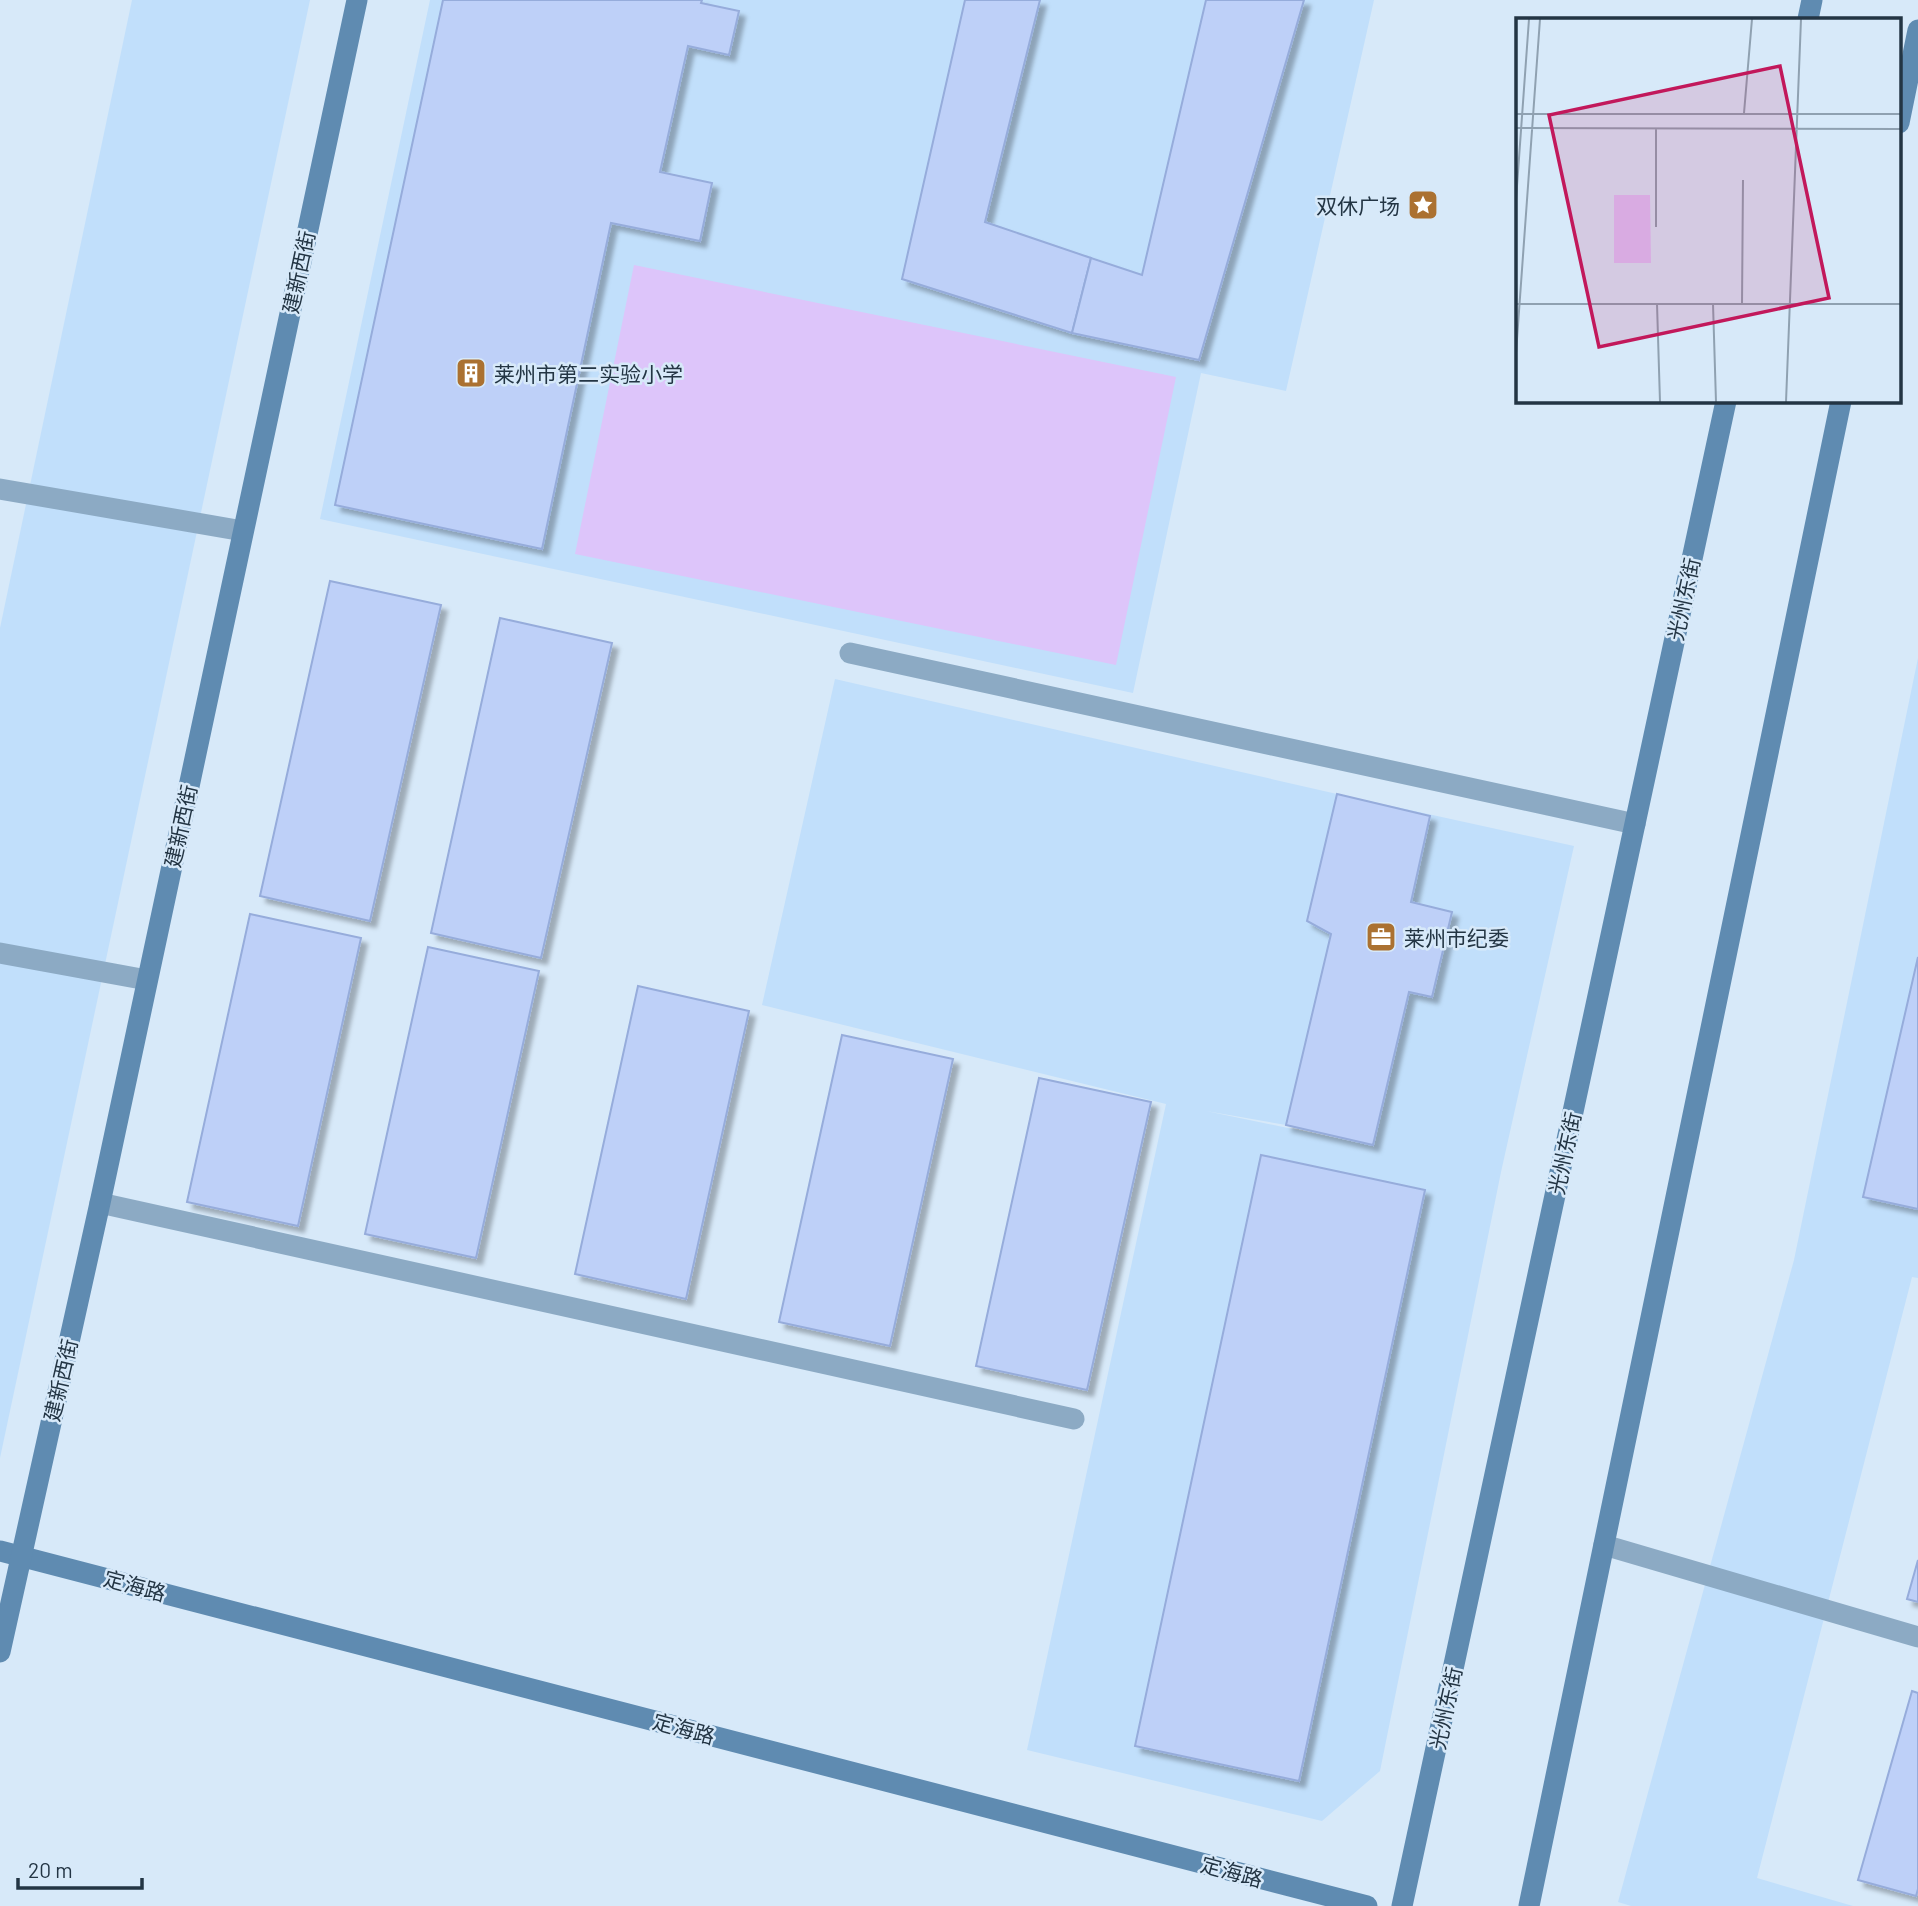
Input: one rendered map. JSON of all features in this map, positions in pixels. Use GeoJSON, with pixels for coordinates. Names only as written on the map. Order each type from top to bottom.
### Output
{"type":"FeatureCollection","features":[{"type":"Feature","properties":{"kind":"main road","name":"建新西街"},"geometry":{"type":"LineString","coordinates":[[0,1652],[10,1553],[100,1203],[356,0]]}},
{"type":"Feature","properties":{"kind":"main road"},"geometry":{"type":"LineString","coordinates":[[1808,18],[1812,0]]}},
{"type":"Feature","properties":{"kind":"main road"},"geometry":{"type":"LineString","coordinates":[[1900,118],[1918,30]]}},
{"type":"Feature","properties":{"kind":"main road","name":"光州东街"},"geometry":{"type":"LineString","coordinates":[[1402,1906],[1726,402]]}},
{"type":"Feature","properties":{"kind":"main road"},"geometry":{"type":"LineString","coordinates":[[1529,1906],[1841,402]]}},
{"type":"Feature","properties":{"kind":"main road","name":"定海路"},"geometry":{"type":"LineString","coordinates":[[10,1553],[1367,1906]]}},
{"type":"Feature","properties":{"kind":"street"},"geometry":{"type":"LineString","coordinates":[[0,489],[243,531]]}},
{"type":"Feature","properties":{"kind":"street"},"geometry":{"type":"LineString","coordinates":[[850,653],[1635,824]]}},
{"type":"Feature","properties":{"kind":"street"},"geometry":{"type":"LineString","coordinates":[[0,953],[147,980]]}},
{"type":"Feature","properties":{"kind":"street"},"geometry":{"type":"LineString","coordinates":[[100,1203],[1074,1419]]}},
{"type":"Feature","properties":{"kind":"street"},"geometry":{"type":"LineString","coordinates":[[1604,1545],[1918,1637]]}},
{"type":"Feature","properties":{"kind":"shaded area"},"geometry":{"type":"Polygon","coordinates":[[[132,0],[310,0],[0,1458],[0,628],[132,0]]]}},
{"type":"Feature","properties":{"kind":"shaded area"},"geometry":{"type":"Polygon","coordinates":[[[430,0],[1374,0],[1286,391],[1201,373],[1133,693],[320,519],[430,0]]]}},
{"type":"Feature","properties":{"kind":"shaded area"},"geometry":{"type":"Polygon","coordinates":[[[634,265],[1176,377],[1116,665],[575,554],[634,265]]]}},
{"type":"Feature","properties":{"kind":"shaded area"},"geometry":{"type":"Polygon","coordinates":[[[1918,658],[1918,1278],[1912,1277],[1757,1878],[1853,1906],[1631,1906],[1618,1902],[1794,1260],[1918,658]]]}},
{"type":"Feature","properties":{"kind":"shaded area"},"geometry":{"type":"Polygon","coordinates":[[[835,679],[1574,846],[1501,1172],[1380,1771],[1322,1821],[1027,1750],[1166,1104],[762,1005],[835,679]],[[1206,1111],[1365,1144],[1286,1125],[1206,1111]]]}},
{"type":"Feature","properties":{"kind":"building","name":"莱州市第二实验小学"},"geometry":{"type":"Polygon","coordinates":[[[443,0],[702,0],[701,3],[739,11],[729,55],[688,46],[660,172],[712,183],[700,241],[611,223],[542,549],[335,505],[443,0]]]}},
{"type":"Feature","properties":{"kind":"building"},"geometry":{"type":"Polygon","coordinates":[[[965,0],[1040,0],[985,222],[1091,258],[1072,333],[902,279],[965,0]]]}},
{"type":"Feature","properties":{"kind":"building"},"geometry":{"type":"Polygon","coordinates":[[[1206,0],[1304,0],[1199,360],[1072,333],[1091,258],[1142,275],[1206,0]]]}},
{"type":"Feature","properties":{"kind":"building"},"geometry":{"type":"Polygon","coordinates":[[[330,581],[441,605],[370,921],[260,896],[330,581]]]}},
{"type":"Feature","properties":{"kind":"building"},"geometry":{"type":"Polygon","coordinates":[[[500,618],[612,643],[541,958],[431,933],[500,618]]]}},
{"type":"Feature","properties":{"kind":"building"},"geometry":{"type":"Polygon","coordinates":[[[1337,794],[1430,816],[1411,902],[1452,912],[1432,997],[1409,992],[1373,1145],[1286,1125],[1331,934],[1307,921],[1337,794]]]}},
{"type":"Feature","properties":{"kind":"building"},"geometry":{"type":"Polygon","coordinates":[[[250,914],[361,938],[298,1226],[187,1202],[250,914]]]}},
{"type":"Feature","properties":{"kind":"building"},"geometry":{"type":"Polygon","coordinates":[[[428,947],[539,971],[476,1258],[365,1234],[428,947]]]}},
{"type":"Feature","properties":{"kind":"building"},"geometry":{"type":"Polygon","coordinates":[[[1918,957],[1918,1209],[1863,1197],[1918,957]]]}},
{"type":"Feature","properties":{"kind":"building"},"geometry":{"type":"Polygon","coordinates":[[[638,986],[749,1011],[686,1299],[575,1274],[638,986]]]}},
{"type":"Feature","properties":{"kind":"building"},"geometry":{"type":"Polygon","coordinates":[[[842,1035],[953,1059],[890,1346],[779,1322],[842,1035]]]}},
{"type":"Feature","properties":{"kind":"building"},"geometry":{"type":"Polygon","coordinates":[[[1039,1078],[1151,1102],[1087,1390],[976,1366],[1039,1078]]]}},
{"type":"Feature","properties":{"kind":"building"},"geometry":{"type":"Polygon","coordinates":[[[1261,1155],[1425,1190],[1299,1781],[1135,1746],[1261,1155]]]}},
{"type":"Feature","properties":{"kind":"building"},"geometry":{"type":"Polygon","coordinates":[[[1918,1560],[1918,1602],[1907,1599],[1918,1560]]]}},
{"type":"Feature","properties":{"kind":"building"},"geometry":{"type":"Polygon","coordinates":[[[1912,1691],[1918,1693],[1916,1896],[1858,1880],[1912,1691]]]}},
{"type":"Feature","properties":{"kind":"place","name":"双休广场"},"geometry":{"type":"Point","coordinates":[1423,205]}},
{"type":"Feature","properties":{"kind":"place","name":"莱州市第二实验小学"},"geometry":{"type":"Point","coordinates":[471,373]}},
{"type":"Feature","properties":{"kind":"place","name":"莱州市纪委"},"geometry":{"type":"Point","coordinates":[1381,937]}}]}
